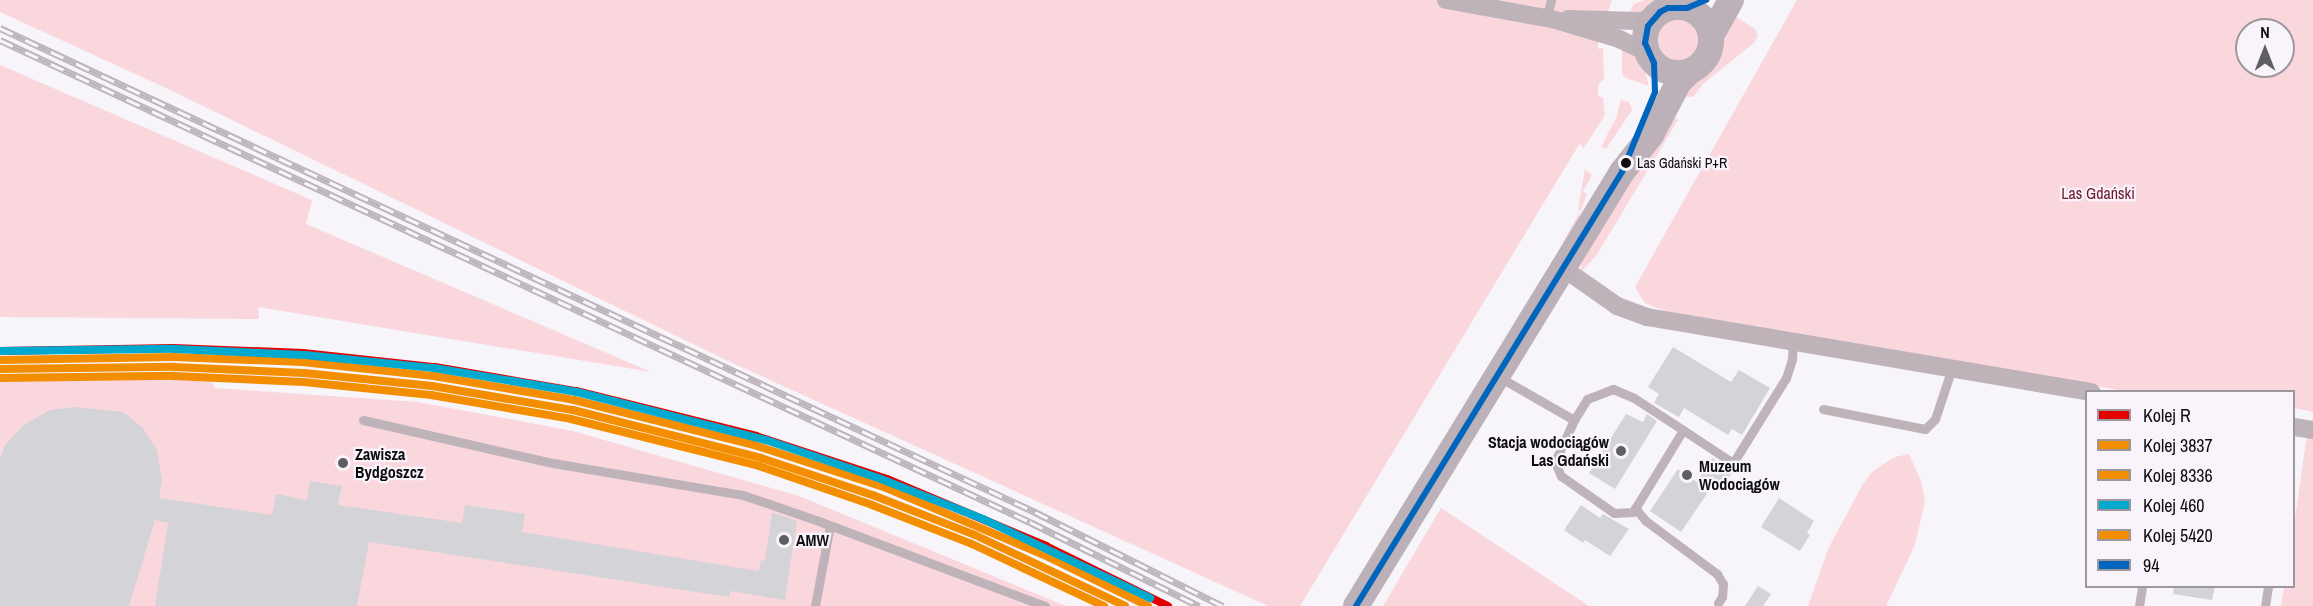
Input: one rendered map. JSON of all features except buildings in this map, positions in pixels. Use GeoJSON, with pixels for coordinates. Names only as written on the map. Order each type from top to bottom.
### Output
{"type":"FeatureCollection","features":[{"type":"Feature","properties":{"kind":"main road"},"geometry":{"type":"LineString","coordinates":[[1356,606],[1622,172],[1651,135],[1679,82],[1707,58],[1711,36],[1731,0]]}},
{"type":"Feature","properties":{"kind":"main road"},"geometry":{"type":"LineString","coordinates":[[1622,172],[1655,92],[1651,58],[1645,34],[1653,19],[1668,8],[1696,4],[1711,36]]}},
{"type":"Feature","properties":{"kind":"main road"},"geometry":{"type":"LineString","coordinates":[[1651,58],[1670,73],[1689,72]]}},
{"type":"Feature","properties":{"kind":"street"},"geometry":{"type":"LineString","coordinates":[[1446,0],[1549,19],[1619,39],[1651,58]]}},
{"type":"Feature","properties":{"kind":"street"},"geometry":{"type":"LineString","coordinates":[[1549,19],[1639,21],[1653,19]]}},
{"type":"Feature","properties":{"kind":"street"},"geometry":{"type":"LineString","coordinates":[[1563,268],[1617,306],[1647,316],[2085,391]]}},
{"type":"Feature","properties":{"kind":"street"},"geometry":{"type":"LineString","coordinates":[[2295,427],[2313,430]]}},
{"type":"Feature","properties":{"kind":"lane"},"geometry":{"type":"LineString","coordinates":[[1549,19],[1551,0]]}},
{"type":"Feature","properties":{"kind":"lane"},"geometry":{"type":"LineString","coordinates":[[1683,430],[1633,512],[1614,513],[1561,476],[1557,457],[1574,420],[1587,399],[1613,389],[1634,398],[1683,430],[1733,463],[1786,378],[1792,359],[1793,341]]}},
{"type":"Feature","properties":{"kind":"lane"},"geometry":{"type":"LineString","coordinates":[[1823,409],[1925,429],[1935,419],[1952,368]]}},
{"type":"Feature","properties":{"kind":"lane"},"geometry":{"type":"LineString","coordinates":[[1497,375],[1574,420]]}},
{"type":"Feature","properties":{"kind":"lane"},"geometry":{"type":"LineString","coordinates":[[363,420],[553,463],[743,495],[830,525],[1045,606]]}},
{"type":"Feature","properties":{"kind":"lane"},"geometry":{"type":"LineString","coordinates":[[1635,508],[1646,521],[1717,574],[1723,584],[1722,597],[1718,603]]}},
{"type":"Feature","properties":{"kind":"lane"},"geometry":{"type":"LineString","coordinates":[[815,606],[830,525]]}},
{"type":"Feature","properties":{"kind":"lane"},"geometry":{"type":"LineString","coordinates":[[2139,606],[2142,588]]}},
{"type":"Feature","properties":{"kind":"lane"},"geometry":{"type":"LineString","coordinates":[[2265,606],[2268,588]]}},
{"type":"Feature","properties":{"kind":"green space"},"geometry":{"type":"Polygon","coordinates":[[[0,0],[1612,0],[1598,40],[1598,49],[1603,48],[1604,79],[1598,85],[1598,96],[1603,98],[1605,115],[1583,149],[1580,143],[1300,606],[1268,606],[728,361],[168,89],[0,12],[0,0]]]}},
{"type":"Feature","properties":{"kind":"green space"},"geometry":{"type":"Polygon","coordinates":[[[1645,0],[1669,0],[1646,11],[1628,15],[1634,4],[1645,0]]]}},
{"type":"Feature","properties":{"kind":"green space","name":"Las Gdański"},"geometry":{"type":"Polygon","coordinates":[[[1797,0],[2313,0],[2313,412],[2295,408],[2295,390],[2119,390],[1675,315],[1645,303],[1635,287],[1797,0]]]}},
{"type":"Feature","properties":{"kind":"green space"},"geometry":{"type":"Polygon","coordinates":[[[1730,13],[1755,29],[1758,35],[1755,42],[1703,84],[1693,97],[1679,96],[1690,81],[1711,64],[1730,13]]]}},
{"type":"Feature","properties":{"kind":"green space"},"geometry":{"type":"Polygon","coordinates":[[[1678,20],[1686,21],[1692,26],[1697,32],[1697,48],[1692,54],[1686,59],[1678,60],[1670,59],[1664,54],[1659,48],[1658,40],[1659,32],[1664,26],[1670,21],[1678,20]]]}},
{"type":"Feature","properties":{"kind":"green space"},"geometry":{"type":"Polygon","coordinates":[[[1622,46],[1642,60],[1649,86],[1626,78],[1622,74],[1622,46]]]}},
{"type":"Feature","properties":{"kind":"green space"},"geometry":{"type":"Polygon","coordinates":[[[0,65],[312,200],[306,224],[651,372],[258,307],[259,319],[0,317],[0,65]]]}},
{"type":"Feature","properties":{"kind":"green space"},"geometry":{"type":"Polygon","coordinates":[[[1621,100],[1629,102],[1632,110],[1606,149],[1601,147],[1616,118],[1621,100]]]}},
{"type":"Feature","properties":{"kind":"green space"},"geometry":{"type":"Polygon","coordinates":[[[1671,115],[1678,120],[1596,256],[1582,271],[1580,260],[1671,115]]]}},
{"type":"Feature","properties":{"kind":"green space"},"geometry":{"type":"Polygon","coordinates":[[[1585,169],[1592,175],[1583,191],[1587,194],[1575,226],[1527,309],[1580,211],[1578,209],[1585,169]]]}},
{"type":"Feature","properties":{"kind":"green space","name":"Zawisza Bydgoszcz"},"geometry":{"type":"Polygon","coordinates":[[[49,376],[211,380],[215,388],[418,402],[573,431],[799,496],[1066,606],[0,606],[0,378],[49,376]]]}},
{"type":"Feature","properties":{"kind":"green space"},"geometry":{"type":"Polygon","coordinates":[[[2313,418],[2313,606],[2281,606],[2284,588],[2295,588],[2295,518],[2306,441],[2313,418]]]}},
{"type":"Feature","properties":{"kind":"green space"},"geometry":{"type":"Polygon","coordinates":[[[1909,454],[1921,481],[1925,501],[1915,545],[1886,606],[1808,606],[1829,547],[1863,484],[1872,472],[1882,465],[1895,457],[1909,454]]]}},
{"type":"Feature","properties":{"kind":"green space"},"geometry":{"type":"Polygon","coordinates":[[[1441,508],[1589,606],[1383,606],[1441,508]]]}},
{"type":"Feature","properties":{"kind":"railway"},"geometry":{"type":"LineString","coordinates":[[0,28],[1035,512],[1223,606]]}},
{"type":"Feature","properties":{"kind":"railway"},"geometry":{"type":"LineString","coordinates":[[0,40],[1030,522],[1199,606]]}},
{"type":"Feature","properties":{"kind":"rail line","name":"R"},"geometry":{"type":"LineString","coordinates":[[0,351],[173,348],[303,353],[435,367],[576,391],[756,436],[887,479],[1046,546],[1168,606]]}},
{"type":"Feature","properties":{"kind":"rail line","name":"460"},"geometry":{"type":"LineString","coordinates":[[0,351],[174,349],[305,355],[434,368],[577,392],[766,440],[881,479],[983,519],[1150,598]]}},
{"type":"Feature","properties":{"kind":"rail line","name":"3837"},"geometry":{"type":"LineString","coordinates":[[0,360],[173,357],[302,362],[434,376],[574,400],[754,445],[884,487],[1042,554],[1148,606]]}},
{"type":"Feature","properties":{"kind":"rail line","name":"8336"},"geometry":{"type":"LineString","coordinates":[[0,369],[174,367],[304,373],[432,386],[573,410],[761,458],[875,496],[975,535],[1125,606]]}},
{"type":"Feature","properties":{"kind":"rail line","name":"5420"},"geometry":{"type":"LineString","coordinates":[[0,378],[174,376],[304,382],[431,395],[571,419],[759,466],[872,505],[972,544],[1104,606]]}},
{"type":"Feature","properties":{"kind":"transit line","name":"94"},"geometry":{"type":"LineString","coordinates":[[1356,606],[1622,172],[1655,92],[1654,63],[1645,43],[1648,26],[1660,12],[1668,8],[1687,8],[1706,0]]}},
{"type":"Feature","properties":{"kind":"place","name":"Las Gdański P+R"},"geometry":{"type":"Point","coordinates":[1626,163]}},
{"type":"Feature","properties":{"kind":"place","name":"Stacja wodociągów Las Gdański"},"geometry":{"type":"Point","coordinates":[1621,451]}},
{"type":"Feature","properties":{"kind":"place","name":"Zawisza Bydgoszcz"},"geometry":{"type":"Point","coordinates":[343,463]}},
{"type":"Feature","properties":{"kind":"place","name":"Muzeum Wodociągów"},"geometry":{"type":"Point","coordinates":[1687,475]}},
{"type":"Feature","properties":{"kind":"place","name":"AMW"},"geometry":{"type":"Point","coordinates":[784,540]}}]}
